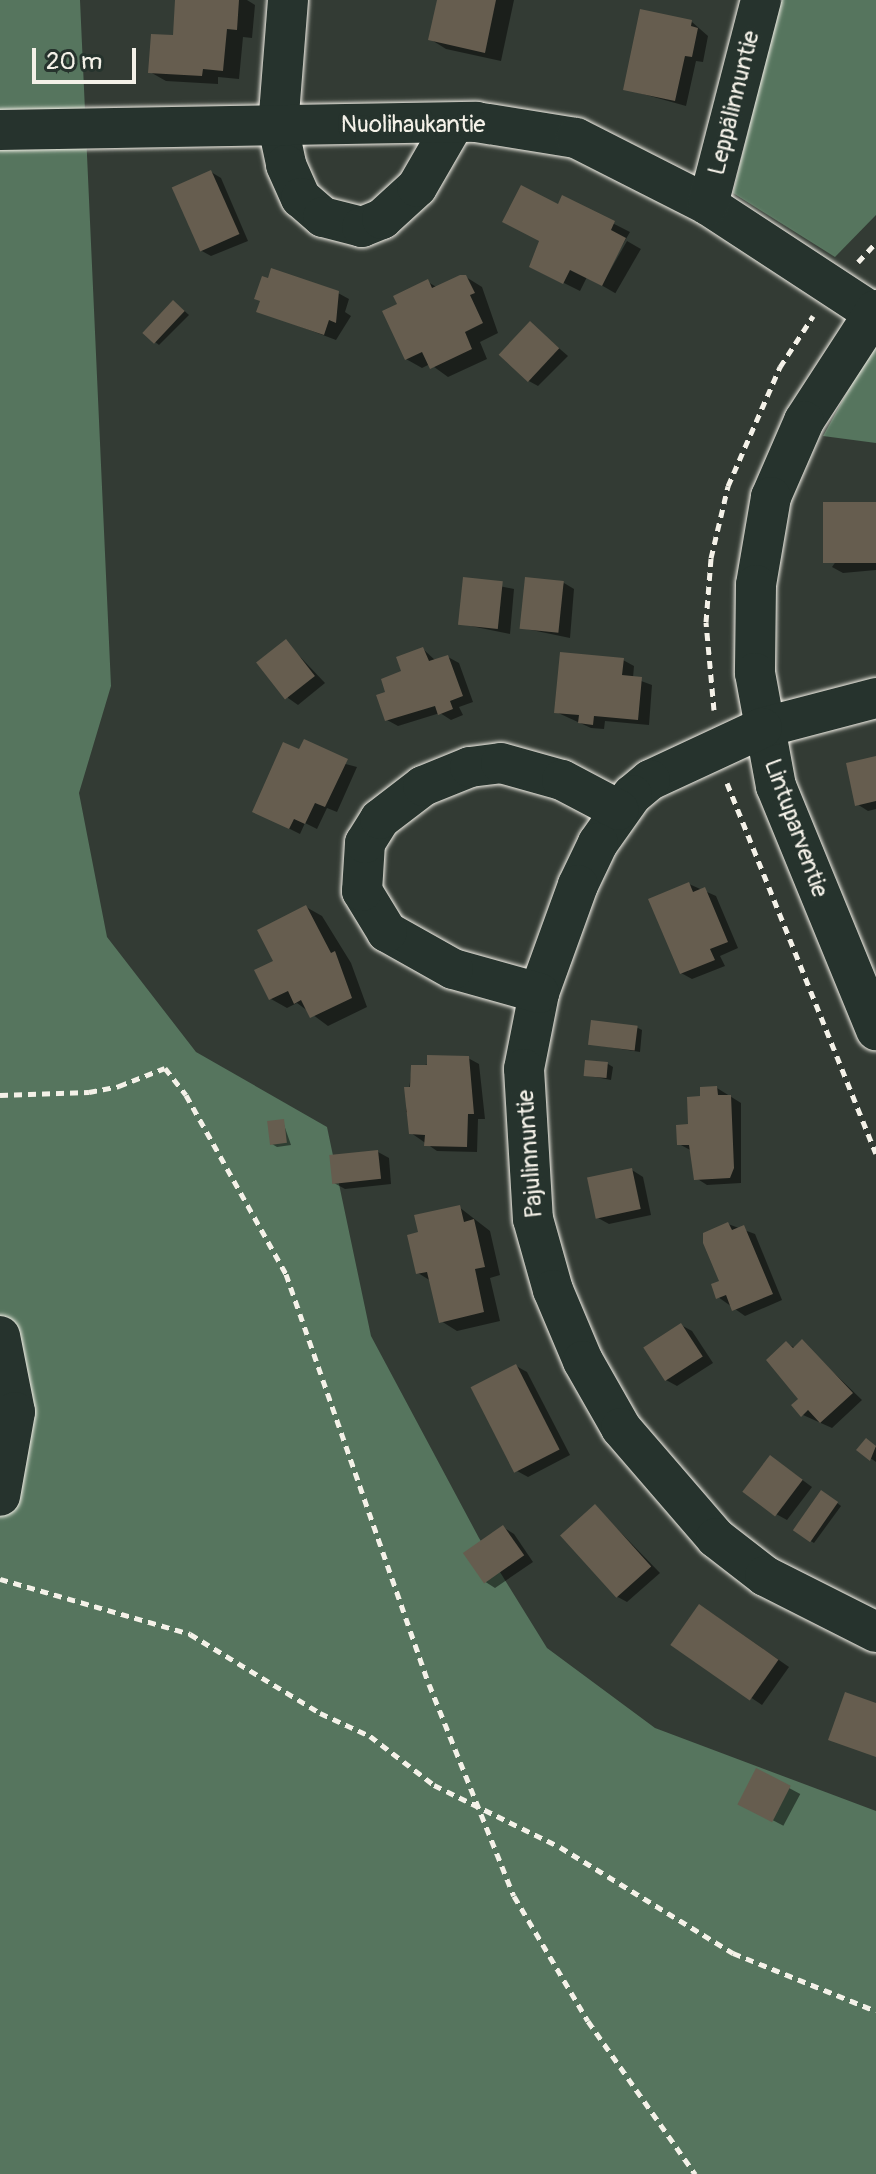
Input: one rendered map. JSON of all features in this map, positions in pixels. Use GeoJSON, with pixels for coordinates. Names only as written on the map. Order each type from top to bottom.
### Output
{"type":"FeatureCollection","features":[{"type":"Feature","properties":{"kind":"street"},"geometry":{"type":"LineString","coordinates":[[288,0],[278,126],[301,198],[323,217],[362,227],[382,219],[417,187],[454,123]]}},
{"type":"Feature","properties":{"kind":"street","name":"Leppälinnuntie"},"geometry":{"type":"LineString","coordinates":[[708,205],[761,0]]}},
{"type":"Feature","properties":{"kind":"street","name":"Nuolihaukantie"},"geometry":{"type":"LineString","coordinates":[[0,130],[454,123],[576,138],[708,205],[874,312]]}},
{"type":"Feature","properties":{"kind":"street","name":"Lintuparventie"},"geometry":{"type":"LineString","coordinates":[[874,312],[804,421],[771,497],[756,585],[755,673],[762,728],[776,786],[876,1030]]}},
{"type":"Feature","properties":{"kind":"street","name":"Pajulinnuntie"},"geometry":{"type":"LineString","coordinates":[[876,698],[762,728],[650,780],[619,810],[578,885],[539,993],[524,1069],[533,1219],[553,1290],[583,1361],[621,1428],[716,1538],[765,1576],[876,1632]]}},
{"type":"Feature","properties":{"kind":"street"},"geometry":{"type":"LineString","coordinates":[[539,993],[453,969],[387,932],[362,891],[365,843],[380,819],[405,798],[470,767],[525,767],[619,810]]}},
{"type":"Feature","properties":{"kind":"street"},"geometry":{"type":"LineString","coordinates":[[0,1336],[15,1412],[0,1496]]}},
{"type":"Feature","properties":{"kind":"path"},"geometry":{"type":"LineString","coordinates":[[0,1095],[89,1092],[119,1086],[165,1068],[186,1095],[286,1274],[429,1684],[481,1807],[514,1896],[549,1958],[695,2174]]}},
{"type":"Feature","properties":{"kind":"path"},"geometry":{"type":"LineString","coordinates":[[0,1579],[190,1634],[320,1713],[370,1736],[434,1785],[560,1847],[733,1953],[876,2011]]}},
{"type":"Feature","properties":{"kind":"green space"},"geometry":{"type":"Polygon","coordinates":[[[0,0],[80,0],[111,686],[79,793],[107,937],[196,1052],[327,1127],[371,1336],[479,1538],[547,1648],[655,1728],[876,1811],[876,2174],[0,2174],[0,0]]]}},
{"type":"Feature","properties":{"kind":"green space"},"geometry":{"type":"Polygon","coordinates":[[[780,0],[876,0],[876,215],[835,257],[733,193],[780,0]]]}},
{"type":"Feature","properties":{"kind":"green space"},"geometry":{"type":"Polygon","coordinates":[[[876,340],[876,443],[823,436],[876,340]]]}},
{"type":"Feature","properties":{"kind":"building"},"geometry":{"type":"Polygon","coordinates":[[[175,0],[239,0],[237,30],[227,29],[223,71],[203,69],[202,76],[148,73],[151,34],[173,35],[175,0]]]}},
{"type":"Feature","properties":{"kind":"building"},"geometry":{"type":"Polygon","coordinates":[[[437,0],[496,0],[485,53],[428,40],[437,0]]]}},
{"type":"Feature","properties":{"kind":"building"},"geometry":{"type":"Polygon","coordinates":[[[640,9],[692,20],[691,26],[698,28],[692,57],[685,56],[675,101],[623,90],[640,9]]]}},
{"type":"Feature","properties":{"kind":"building"},"geometry":{"type":"Polygon","coordinates":[[[211,170],[239,234],[200,251],[172,187],[211,170]]]}},
{"type":"Feature","properties":{"kind":"building"},"geometry":{"type":"Polygon","coordinates":[[[521,185],[558,204],[562,195],[615,221],[611,230],[626,238],[602,286],[570,270],[563,284],[529,267],[539,241],[502,222],[521,185]]]}},
{"type":"Feature","properties":{"kind":"building"},"geometry":{"type":"Polygon","coordinates":[[[271,268],[339,291],[336,323],[329,320],[324,335],[256,312],[260,301],[254,299],[262,276],[268,278],[271,268]]]}},
{"type":"Feature","properties":{"kind":"building"},"geometry":{"type":"Polygon","coordinates":[[[466,275],[475,293],[470,295],[483,323],[465,332],[472,349],[430,369],[422,352],[405,360],[382,311],[397,304],[393,296],[428,279],[432,288],[466,275]]]}},
{"type":"Feature","properties":{"kind":"building"},"geometry":{"type":"Polygon","coordinates":[[[173,300],[185,311],[154,344],[142,333],[173,300]]]}},
{"type":"Feature","properties":{"kind":"building"},"geometry":{"type":"Polygon","coordinates":[[[530,321],[559,348],[528,382],[499,355],[530,321]]]}},
{"type":"Feature","properties":{"kind":"building"},"geometry":{"type":"Polygon","coordinates":[[[823,502],[876,502],[876,563],[823,563],[823,502]]]}},
{"type":"Feature","properties":{"kind":"building"},"geometry":{"type":"Polygon","coordinates":[[[463,577],[503,581],[498,629],[458,625],[463,577]]]}},
{"type":"Feature","properties":{"kind":"building"},"geometry":{"type":"Polygon","coordinates":[[[525,577],[564,581],[558,633],[520,629],[525,577]]]}},
{"type":"Feature","properties":{"kind":"building"},"geometry":{"type":"Polygon","coordinates":[[[286,639],[315,676],[285,699],[256,662],[286,639]]]}},
{"type":"Feature","properties":{"kind":"building"},"geometry":{"type":"Polygon","coordinates":[[[423,647],[429,661],[448,655],[463,696],[450,701],[453,709],[438,715],[435,706],[385,721],[376,695],[385,692],[381,679],[401,671],[396,657],[423,647]]]}},
{"type":"Feature","properties":{"kind":"building"},"geometry":{"type":"Polygon","coordinates":[[[560,652],[624,658],[622,675],[642,677],[638,720],[594,716],[593,725],[578,723],[579,715],[554,713],[560,652]]]}},
{"type":"Feature","properties":{"kind":"building"},"geometry":{"type":"Polygon","coordinates":[[[304,739],[348,759],[325,807],[315,803],[305,824],[294,819],[289,829],[252,812],[283,742],[299,749],[304,739]]]}},
{"type":"Feature","properties":{"kind":"building"},"geometry":{"type":"Polygon","coordinates":[[[876,756],[876,801],[855,806],[846,763],[876,756]]]}},
{"type":"Feature","properties":{"kind":"building"},"geometry":{"type":"Polygon","coordinates":[[[689,882],[693,892],[705,887],[728,942],[710,949],[715,960],[680,974],[648,899],[689,882]]]}},
{"type":"Feature","properties":{"kind":"building"},"geometry":{"type":"Polygon","coordinates":[[[306,905],[331,953],[335,951],[352,998],[310,1018],[301,1000],[294,1004],[288,991],[269,1000],[254,970],[273,961],[257,930],[306,905]]]}},
{"type":"Feature","properties":{"kind":"building"},"geometry":{"type":"Polygon","coordinates":[[[591,1020],[638,1026],[635,1051],[588,1045],[591,1020]]]}},
{"type":"Feature","properties":{"kind":"building"},"geometry":{"type":"Polygon","coordinates":[[[427,1055],[469,1056],[474,1114],[468,1114],[467,1147],[424,1146],[425,1135],[409,1134],[404,1087],[410,1087],[411,1065],[427,1065],[427,1055]]]}},
{"type":"Feature","properties":{"kind":"building"},"geometry":{"type":"Polygon","coordinates":[[[585,1060],[608,1062],[607,1078],[584,1076],[585,1060]]]}},
{"type":"Feature","properties":{"kind":"building"},"geometry":{"type":"Polygon","coordinates":[[[717,1086],[718,1095],[731,1095],[734,1168],[730,1178],[694,1180],[689,1145],[677,1145],[676,1125],[688,1124],[687,1097],[700,1096],[700,1087],[717,1086]]]}},
{"type":"Feature","properties":{"kind":"building"},"geometry":{"type":"Polygon","coordinates":[[[284,1119],[287,1143],[270,1145],[267,1121],[284,1119]]]}},
{"type":"Feature","properties":{"kind":"building"},"geometry":{"type":"Polygon","coordinates":[[[378,1150],[381,1179],[332,1184],[329,1155],[378,1150]]]}},
{"type":"Feature","properties":{"kind":"building"},"geometry":{"type":"Polygon","coordinates":[[[632,1168],[641,1209],[596,1219],[587,1178],[632,1168]]]}},
{"type":"Feature","properties":{"kind":"building"},"geometry":{"type":"Polygon","coordinates":[[[460,1205],[464,1222],[474,1219],[485,1267],[475,1269],[484,1312],[439,1323],[427,1272],[416,1274],[407,1235],[418,1232],[414,1215],[460,1205]]]}},
{"type":"Feature","properties":{"kind":"building"},"geometry":{"type":"Polygon","coordinates":[[[728,1222],[732,1230],[744,1225],[773,1294],[732,1311],[726,1295],[716,1299],[711,1284],[719,1281],[703,1243],[703,1233],[728,1222]]]}},
{"type":"Feature","properties":{"kind":"building"},"geometry":{"type":"Polygon","coordinates":[[[681,1323],[703,1357],[665,1381],[643,1348],[681,1323]]]}},
{"type":"Feature","properties":{"kind":"building"},"geometry":{"type":"Polygon","coordinates":[[[802,1339],[853,1393],[820,1423],[808,1410],[801,1417],[791,1405],[798,1399],[766,1360],[786,1341],[793,1348],[802,1339]]]}},
{"type":"Feature","properties":{"kind":"building"},"geometry":{"type":"Polygon","coordinates":[[[516,1364],[560,1450],[514,1473],[471,1387],[516,1364]]]}},
{"type":"Feature","properties":{"kind":"building"},"geometry":{"type":"Polygon","coordinates":[[[866,1438],[876,1446],[870,1461],[856,1450],[866,1438]]]}},
{"type":"Feature","properties":{"kind":"building"},"geometry":{"type":"Polygon","coordinates":[[[770,1455],[803,1480],[775,1516],[742,1492],[770,1455]]]}},
{"type":"Feature","properties":{"kind":"building"},"geometry":{"type":"Polygon","coordinates":[[[821,1490],[838,1502],[810,1542],[793,1530],[821,1490]]]}},
{"type":"Feature","properties":{"kind":"building"},"geometry":{"type":"Polygon","coordinates":[[[595,1504],[651,1566],[616,1598],[560,1535],[595,1504]]]}},
{"type":"Feature","properties":{"kind":"building"},"geometry":{"type":"Polygon","coordinates":[[[503,1525],[524,1555],[484,1583],[463,1553],[503,1525]]]}},
{"type":"Feature","properties":{"kind":"building"},"geometry":{"type":"Polygon","coordinates":[[[699,1604],[778,1660],[750,1701],[670,1645],[699,1604]]]}},
{"type":"Feature","properties":{"kind":"building"},"geometry":{"type":"Polygon","coordinates":[[[845,1692],[876,1703],[876,1757],[828,1740],[845,1692]]]}},
{"type":"Feature","properties":{"kind":"building"},"geometry":{"type":"Polygon","coordinates":[[[756,1768],[791,1786],[772,1822],[737,1805],[756,1768]]]}}]}
